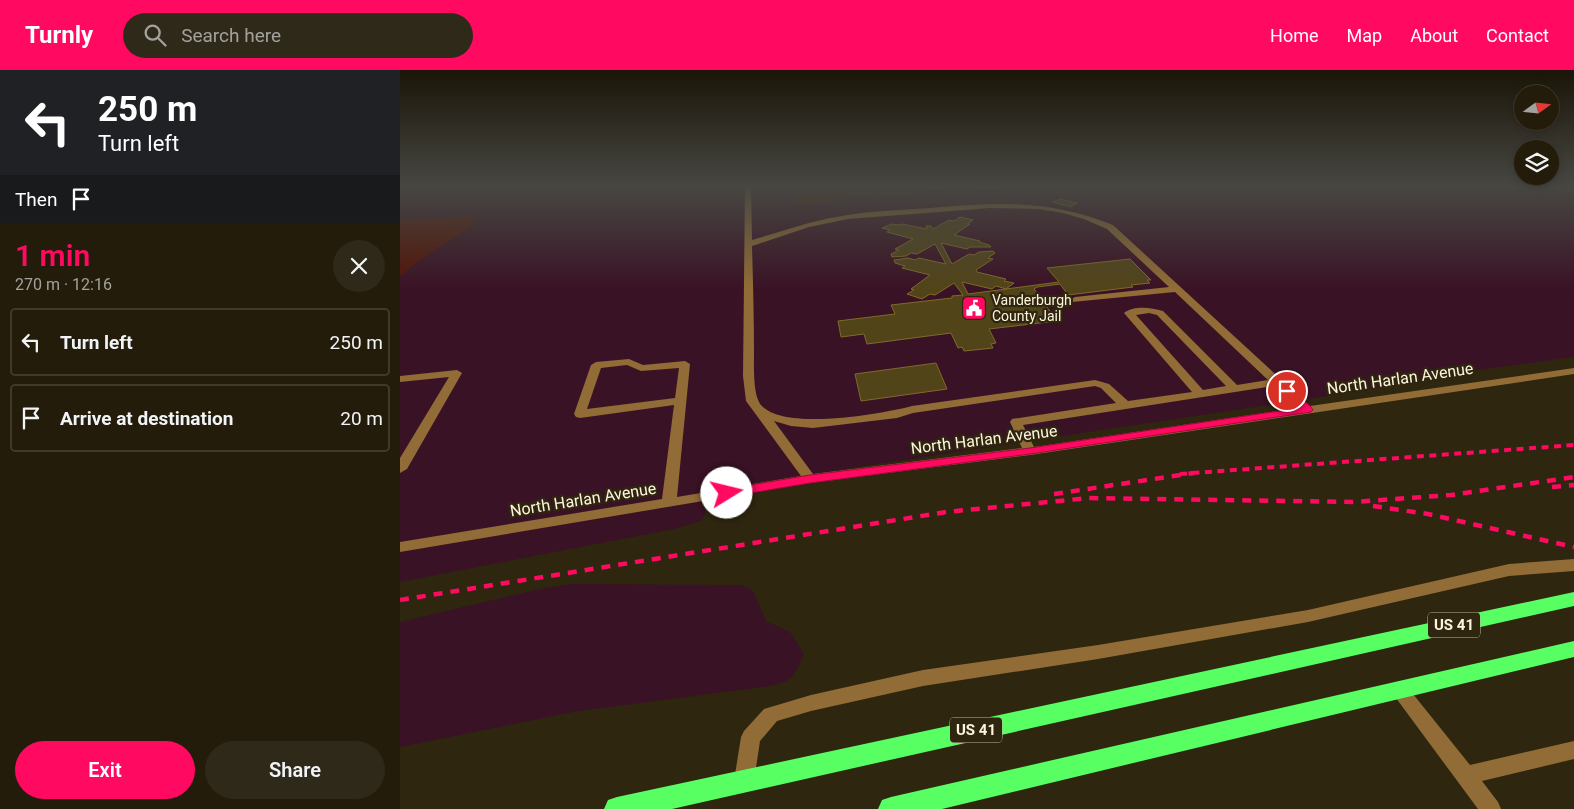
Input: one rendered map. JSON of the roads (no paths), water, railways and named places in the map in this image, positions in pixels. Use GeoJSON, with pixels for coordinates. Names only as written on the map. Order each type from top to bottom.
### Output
{"type":"FeatureCollection","features":[{"type":"Feature","properties":{"kind":"highway","name":"US 41"},"geometry":{"type":"LineString","coordinates":[[617,809],[1574,599]]}},
{"type":"Feature","properties":{"kind":"highway"},"geometry":{"type":"LineString","coordinates":[[891,809],[1574,649]]}},
{"type":"Feature","properties":{"kind":"street"},"geometry":{"type":"LineString","coordinates":[[749,219],[749,376],[752,401],[810,479]]}},
{"type":"Feature","properties":{"kind":"street"},"geometry":{"type":"LineString","coordinates":[[749,244],[803,226],[838,219]]}},
{"type":"Feature","properties":{"kind":"street"},"geometry":{"type":"LineString","coordinates":[[1095,219],[1110,227],[1307,410]]}},
{"type":"Feature","properties":{"kind":"street"},"geometry":{"type":"LineString","coordinates":[[1075,300],[1177,288]]}},
{"type":"Feature","properties":{"kind":"street"},"geometry":{"type":"LineString","coordinates":[[1199,393],[1129,313],[1149,310],[1160,313],[1234,388]]}},
{"type":"Feature","properties":{"kind":"street"},"geometry":{"type":"LineString","coordinates":[[669,502],[681,401],[685,364],[641,368],[629,362],[596,365],[580,414],[681,401]]}},
{"type":"Feature","properties":{"kind":"street","name":"North Harlan Avenue"},"geometry":{"type":"LineString","coordinates":[[400,547],[810,479],[1030,451],[1574,371]]}},
{"type":"Feature","properties":{"kind":"street"},"geometry":{"type":"LineString","coordinates":[[400,379],[457,373],[401,467]]}},
{"type":"Feature","properties":{"kind":"street"},"geometry":{"type":"LineString","coordinates":[[1030,451],[1016,422],[1277,382]]}},
{"type":"Feature","properties":{"kind":"street"},"geometry":{"type":"LineString","coordinates":[[763,415],[791,422],[813,424],[897,414],[912,410],[1095,383],[1104,386],[1124,404]]}},
{"type":"Feature","properties":{"kind":"street"},"geometry":{"type":"LineString","coordinates":[[744,781],[751,737],[771,715],[811,703],[923,678],[1118,649],[1299,618],[1433,589],[1509,570],[1574,565]]}},
{"type":"Feature","properties":{"kind":"street"},"geometry":{"type":"LineString","coordinates":[[1399,689],[1491,809]]}},
{"type":"Feature","properties":{"kind":"street"},"geometry":{"type":"LineString","coordinates":[[1466,776],[1574,750]]}},
{"type":"Feature","properties":{"kind":"railway"},"geometry":{"type":"LineString","coordinates":[[1180,474],[1574,445]]}},
{"type":"Feature","properties":{"kind":"railway"},"geometry":{"type":"LineString","coordinates":[[1054,494],[1194,473]]}},
{"type":"Feature","properties":{"kind":"railway"},"geometry":{"type":"LineString","coordinates":[[400,600],[946,512],[1089,498],[1353,502],[1451,495],[1574,477]]}},
{"type":"Feature","properties":{"kind":"railway"},"geometry":{"type":"LineString","coordinates":[[1552,487],[1574,485]]}},
{"type":"Feature","properties":{"kind":"railway"},"geometry":{"type":"LineString","coordinates":[[1373,506],[1428,514],[1574,547]]}},
{"type":"Feature","properties":{"kind":"place","name":"Vanderburgh County Jail"},"geometry":{"type":"Point","coordinates":[974,308]}}]}
